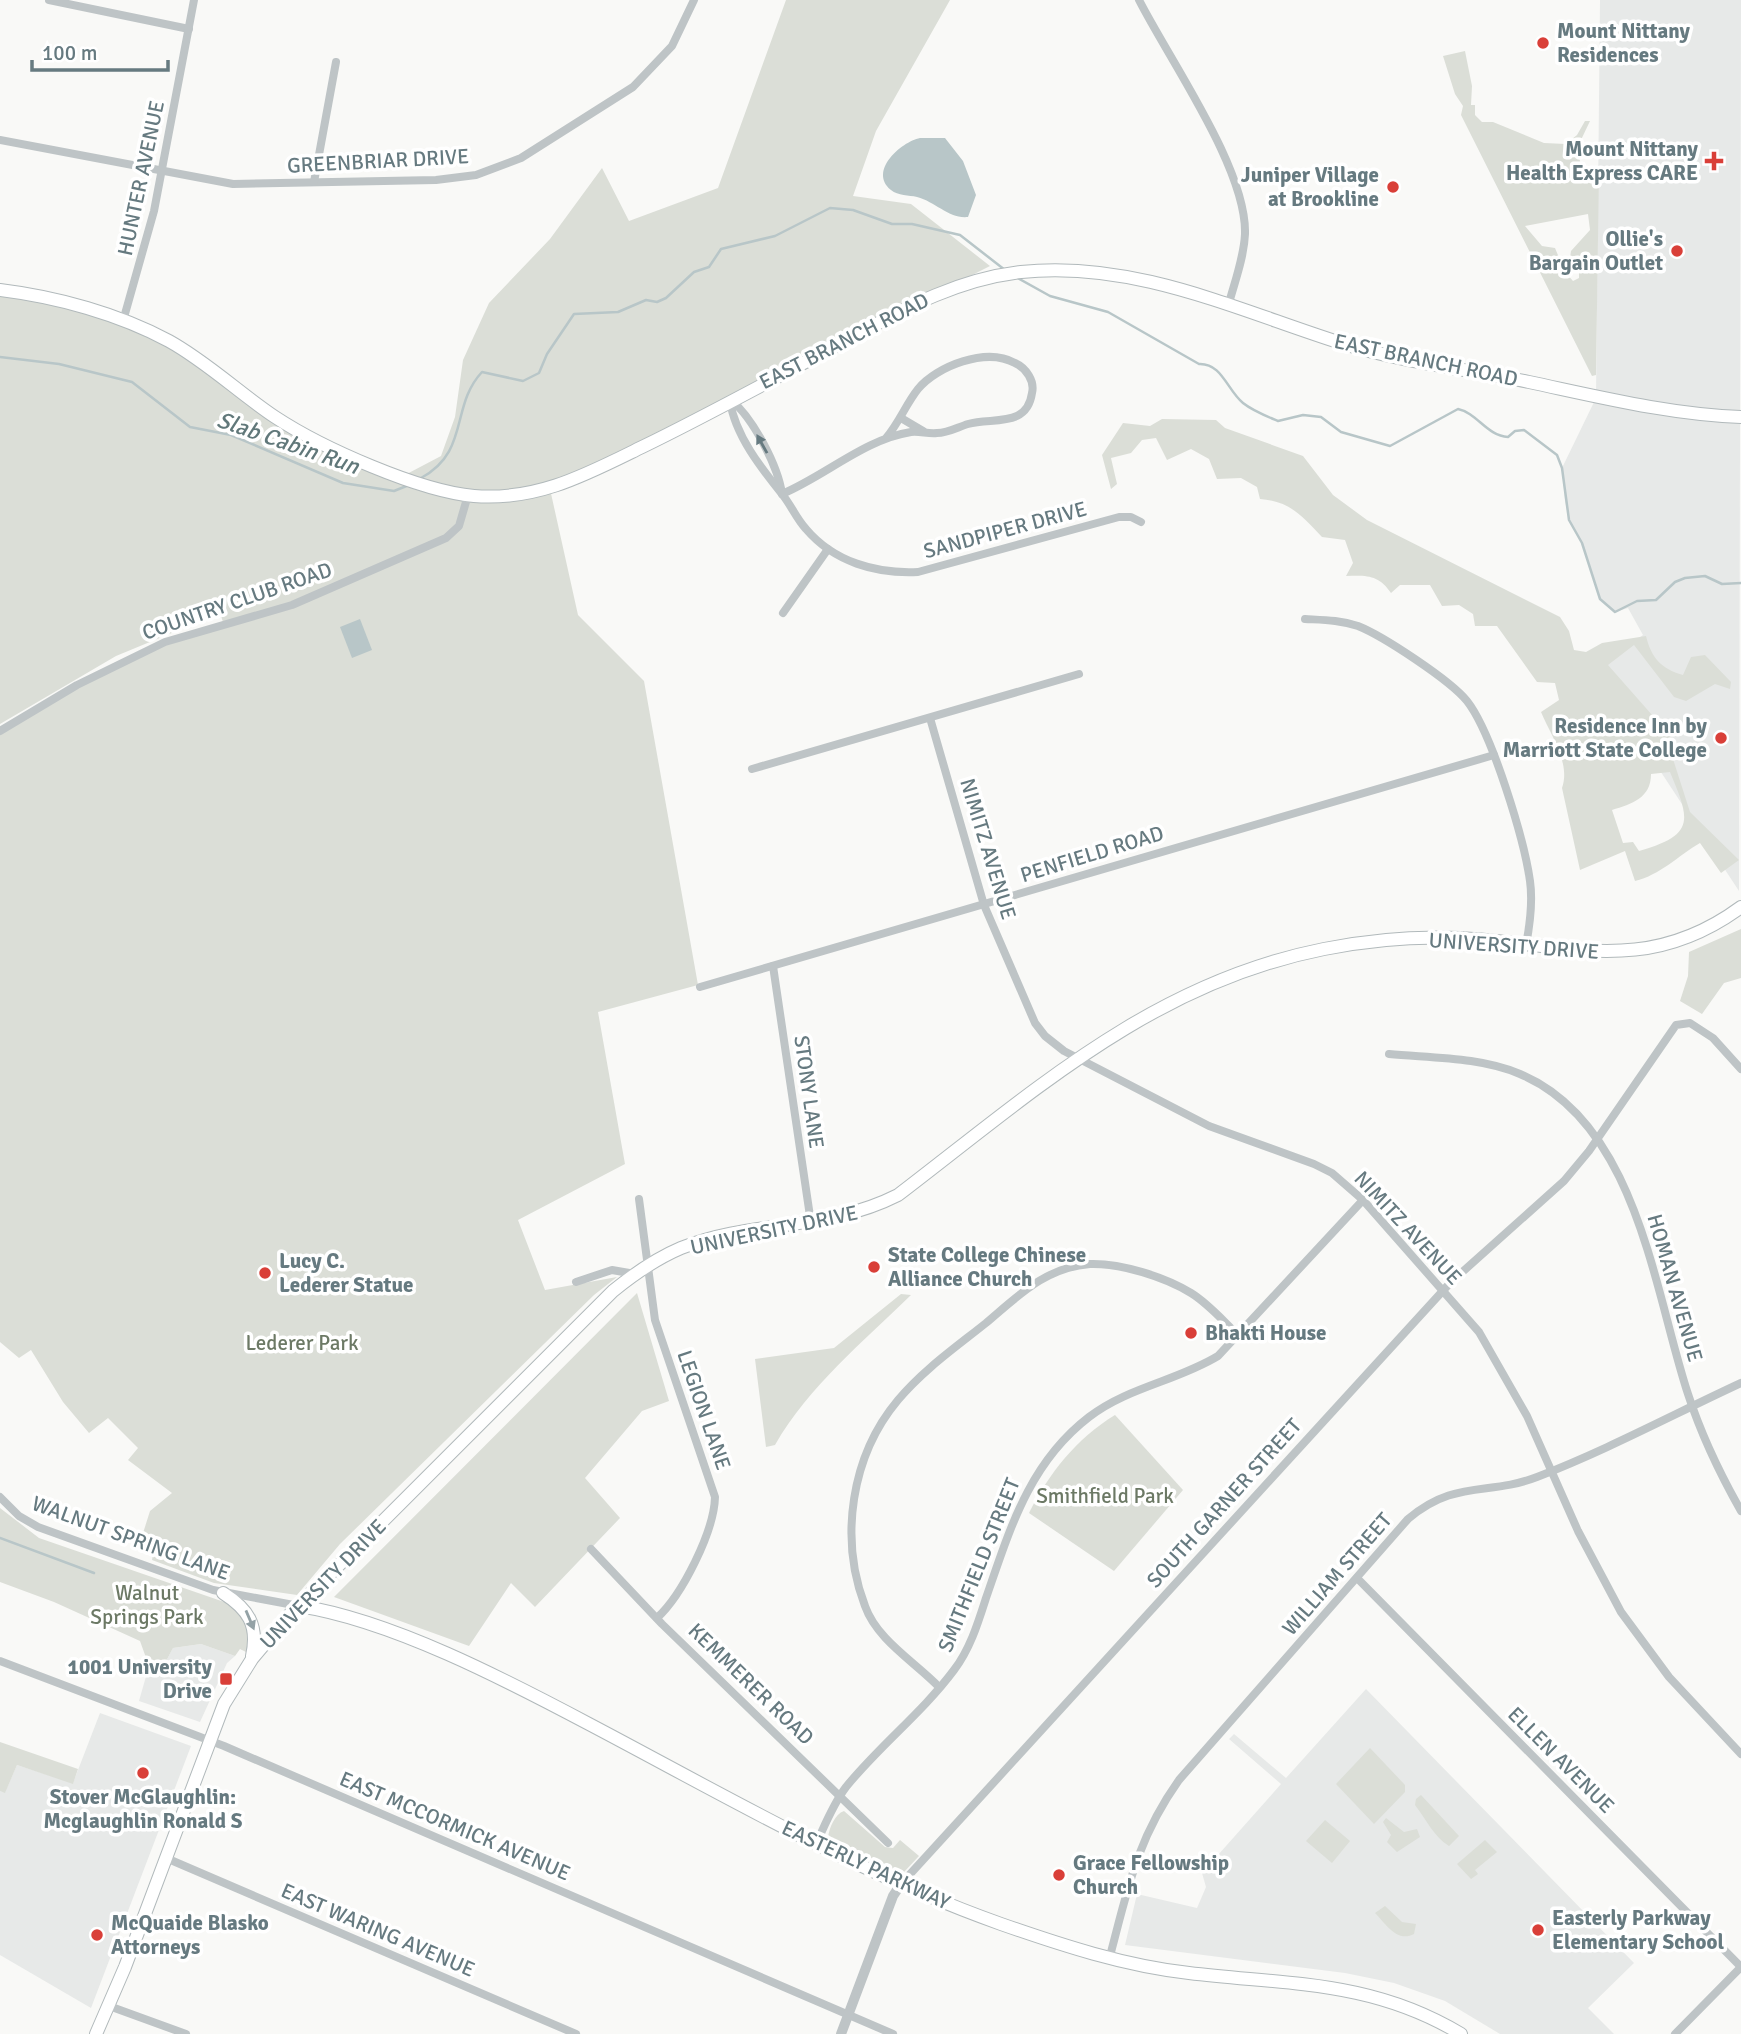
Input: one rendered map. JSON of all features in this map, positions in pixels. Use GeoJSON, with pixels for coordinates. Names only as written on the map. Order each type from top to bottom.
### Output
{"type":"FeatureCollection","features":[{"type":"Feature","properties":{"kind":"main road","name":"EAST BRANCH ROAD"},"geometry":{"type":"LineString","coordinates":[[0,290],[68,303],[123,321],[181,349],[279,420],[315,439],[403,476],[468,495],[522,495],[584,477],[912,304],[984,278],[1040,270],[1090,271],[1229,303],[1375,353],[1533,383],[1596,398],[1707,415],[1741,417]]}},
{"type":"Feature","properties":{"kind":"main road","name":"UNIVERSITY DRIVE"},"geometry":{"type":"LineString","coordinates":[[96,2034],[166,1858],[209,1740],[224,1704],[252,1659],[299,1606],[613,1291],[648,1265],[682,1248],[715,1238],[811,1223],[869,1210],[898,1195],[1077,1058],[1124,1026],[1179,998],[1279,960],[1324,948],[1400,939],[1459,938],[1608,953],[1644,949],[1699,933],[1741,907]]}},
{"type":"Feature","properties":{"kind":"main road"},"geometry":{"type":"LineString","coordinates":[[223,1592],[245,1608],[253,1622],[255,1638],[252,1659]]}},
{"type":"Feature","properties":{"kind":"main road","name":"EASTERLY PARKWAY"},"geometry":{"type":"LineString","coordinates":[[299,1606],[394,1634],[489,1674],[816,1844],[901,1884],[1016,1929],[1110,1956],[1184,1973],[1323,1986],[1370,1994],[1412,2008],[1461,2034]]}},
{"type":"Feature","properties":{"kind":"street"},"geometry":{"type":"LineString","coordinates":[[49,0],[189,29]]}},
{"type":"Feature","properties":{"kind":"street","name":"HUNTER AVENUE"},"geometry":{"type":"LineString","coordinates":[[123,321],[141,264],[162,171],[194,0]]}},
{"type":"Feature","properties":{"kind":"street","name":"GREENBRIAR DRIVE"},"geometry":{"type":"LineString","coordinates":[[0,139],[233,184],[463,177],[496,169],[521,158],[633,87],[672,46],[694,0]]}},
{"type":"Feature","properties":{"kind":"street"},"geometry":{"type":"LineString","coordinates":[[1139,0],[1228,163],[1241,195],[1244,247],[1229,303]]}},
{"type":"Feature","properties":{"kind":"street"},"geometry":{"type":"LineString","coordinates":[[314,182],[336,62]]}},
{"type":"Feature","properties":{"kind":"street"},"geometry":{"type":"LineString","coordinates":[[782,494],[886,438],[925,432],[940,433],[969,424],[1010,420],[1020,415],[1032,397],[1029,376],[1009,360],[980,359],[959,363],[924,383],[886,438]]}},
{"type":"Feature","properties":{"kind":"street","name":"SANDPIPER DRIVE"},"geometry":{"type":"LineString","coordinates":[[730,400],[743,410],[779,476],[782,494],[805,529],[828,549],[849,561],[877,570],[918,572],[1119,517],[1141,522]]}},
{"type":"Feature","properties":{"kind":"street"},"geometry":{"type":"LineString","coordinates":[[901,418],[925,432]]}},
{"type":"Feature","properties":{"kind":"street","name":"COUNTRY CLUB ROAD"},"geometry":{"type":"LineString","coordinates":[[0,731],[77,685],[165,642],[292,605],[446,538],[459,526],[468,495]]}},
{"type":"Feature","properties":{"kind":"street"},"geometry":{"type":"LineString","coordinates":[[783,613],[828,549]]}},
{"type":"Feature","properties":{"kind":"street"},"geometry":{"type":"LineString","coordinates":[[1305,620],[1335,621],[1358,627],[1453,687],[1476,713],[1494,755],[1531,883],[1526,945]]}},
{"type":"Feature","properties":{"kind":"street"},"geometry":{"type":"LineString","coordinates":[[752,769],[1079,674]]}},
{"type":"Feature","properties":{"kind":"street","name":"NIMITZ AVENUE"},"geometry":{"type":"LineString","coordinates":[[930,718],[984,905],[1035,1023],[1057,1047],[1077,1058],[1209,1126],[1314,1164],[1332,1173],[1363,1200],[1479,1332],[1527,1416],[1598,1572],[1621,1612],[1669,1677],[1741,1754]]}},
{"type":"Feature","properties":{"kind":"street","name":"PENFIELD ROAD"},"geometry":{"type":"LineString","coordinates":[[700,987],[1494,755]]}},
{"type":"Feature","properties":{"kind":"street","name":"STONY LANE"},"geometry":{"type":"LineString","coordinates":[[773,966],[811,1223]]}},
{"type":"Feature","properties":{"kind":"street","name":"SOUTH GARNER STREET"},"geometry":{"type":"LineString","coordinates":[[841,2034],[893,1896],[901,1884],[1443,1291],[1554,1191],[1595,1140],[1677,1023],[1690,1023],[1713,1038],[1741,1069]]}},
{"type":"Feature","properties":{"kind":"street","name":"HOMAN AVENUE"},"geometry":{"type":"LineString","coordinates":[[1389,1054],[1481,1064],[1520,1074],[1558,1097],[1595,1140],[1625,1189],[1648,1245],[1692,1406],[1713,1456],[1741,1511]]}},
{"type":"Feature","properties":{"kind":"street","name":"LEGION LANE"},"geometry":{"type":"LineString","coordinates":[[639,1199],[654,1320],[715,1497],[711,1520],[684,1582],[673,1601],[657,1618]]}},
{"type":"Feature","properties":{"kind":"street","name":"SMITHFIELD STREET"},"geometry":{"type":"LineString","coordinates":[[816,1844],[840,1796],[939,1687],[971,1640],[1015,1513],[1028,1487],[1051,1454],[1071,1432],[1102,1408],[1131,1392],[1207,1363],[1239,1336],[1363,1200]]}},
{"type":"Feature","properties":{"kind":"street"},"geometry":{"type":"LineString","coordinates":[[939,1687],[872,1621],[856,1577],[852,1522],[859,1476],[876,1433],[898,1401],[917,1380],[1033,1284],[1071,1266],[1107,1265],[1174,1285],[1202,1302],[1239,1336]]}},
{"type":"Feature","properties":{"kind":"street"},"geometry":{"type":"LineString","coordinates":[[576,1282],[612,1270],[635,1274]]}},
{"type":"Feature","properties":{"kind":"street","name":"WILLIAM STREET"},"geometry":{"type":"LineString","coordinates":[[1110,1956],[1140,1846],[1159,1808],[1179,1780],[1408,1519],[1430,1502],[1451,1493],[1520,1482],[1552,1471],[1741,1383]]}},
{"type":"Feature","properties":{"kind":"street","name":"WALNUT SPRING LANE"},"geometry":{"type":"LineString","coordinates":[[0,1497],[32,1525],[223,1592],[299,1606]]}},
{"type":"Feature","properties":{"kind":"street","name":"KEMMERER ROAD"},"geometry":{"type":"LineString","coordinates":[[591,1549],[657,1618],[888,1843]]}},
{"type":"Feature","properties":{"kind":"street","name":"ELLEN AVENUE"},"geometry":{"type":"LineString","coordinates":[[1357,1578],[1741,1967]]}},
{"type":"Feature","properties":{"kind":"street","name":"EAST MCCORMICK AVENUE"},"geometry":{"type":"LineString","coordinates":[[0,1661],[209,1740],[893,2034]]}},
{"type":"Feature","properties":{"kind":"street","name":"EAST WARING AVENUE"},"geometry":{"type":"LineString","coordinates":[[166,1858],[576,2034]]}},
{"type":"Feature","properties":{"kind":"street"},"geometry":{"type":"LineString","coordinates":[[1675,2034],[1741,1967]]}},
{"type":"Feature","properties":{"kind":"street"},"geometry":{"type":"LineString","coordinates":[[109,2006],[186,2034]]}},
{"type":"Feature","properties":{"kind":"shaded area"},"geometry":{"type":"Polygon","coordinates":[[[1600,0],[1741,0],[1739,891],[1594,670],[1643,635],[1628,608],[1615,612],[1600,599],[1582,543],[1569,520],[1565,501],[1562,468],[1596,398],[1600,0]]]}},
{"type":"Feature","properties":{"kind":"shaded area"},"geometry":{"type":"Polygon","coordinates":[[[920,138],[945,138],[963,161],[976,195],[968,217],[949,213],[917,197],[897,193],[885,182],[883,174],[890,158],[904,145],[920,138]]]}},
{"type":"Feature","properties":{"kind":"shaded area"},"geometry":{"type":"Polygon","coordinates":[[[360,619],[372,650],[352,658],[340,627],[360,619]]]}},
{"type":"Feature","properties":{"kind":"shaded area"},"geometry":{"type":"Polygon","coordinates":[[[201,1644],[235,1656],[227,1663],[200,1722],[139,1701],[149,1666],[163,1667],[173,1648],[201,1644]]]}},
{"type":"Feature","properties":{"kind":"shaded area"},"geometry":{"type":"Polygon","coordinates":[[[1366,1689],[1634,1963],[1588,2008],[1614,2034],[1500,2034],[1445,2001],[1394,1983],[1345,1973],[1125,1945],[1137,1894],[1197,1908],[1206,1887],[1202,1873],[1281,1784],[1229,1739],[1234,1734],[1286,1778],[1366,1689]]]}},
{"type":"Feature","properties":{"kind":"shaded area"},"geometry":{"type":"Polygon","coordinates":[[[100,1713],[191,1746],[91,2008],[0,1955],[0,1791],[5,1792],[17,1765],[73,1783],[100,1713]]]}},
{"type":"Feature","properties":{"kind":"green space","name":"Lederer Park"},"geometry":{"type":"Polygon","coordinates":[[[786,0],[950,0],[876,131],[853,196],[911,204],[990,266],[550,489],[578,615],[644,681],[698,985],[598,1012],[625,1164],[518,1220],[545,1290],[617,1277],[594,1295],[340,1544],[297,1595],[214,1583],[152,1560],[153,1555],[138,1549],[150,1511],[172,1493],[128,1460],[138,1448],[108,1418],[89,1433],[63,1402],[31,1350],[19,1358],[0,1342],[0,734],[116,665],[223,622],[220,613],[116,656],[0,724],[0,290],[26,293],[150,332],[279,420],[403,476],[441,456],[455,417],[463,360],[489,303],[550,239],[602,168],[629,221],[718,188],[786,0]]]}},
{"type":"Feature","properties":{"kind":"green space"},"geometry":{"type":"Polygon","coordinates":[[[1465,51],[1472,86],[1471,105],[1475,105],[1475,115],[1482,122],[1493,122],[1544,143],[1566,144],[1577,135],[1585,121],[1590,121],[1580,142],[1578,155],[1582,167],[1599,171],[1596,375],[1592,376],[1461,115],[1463,106],[1455,94],[1443,56],[1465,51]],[[1588,214],[1525,226],[1542,246],[1555,248],[1565,272],[1573,281],[1579,278],[1579,269],[1570,258],[1571,251],[1590,230],[1588,214]]]}},
{"type":"Feature","properties":{"kind":"green space"},"geometry":{"type":"Polygon","coordinates":[[[1162,419],[1216,420],[1225,428],[1303,456],[1333,495],[1367,520],[1560,617],[1569,631],[1574,650],[1586,652],[1602,643],[1646,636],[1658,661],[1683,675],[1691,657],[1705,655],[1731,682],[1730,689],[1715,684],[1686,701],[1674,697],[1634,645],[1608,665],[1675,741],[1673,759],[1690,812],[1739,860],[1721,873],[1700,843],[1661,870],[1635,881],[1625,851],[1580,870],[1562,788],[1562,759],[1541,712],[1559,700],[1555,683],[1537,682],[1497,626],[1475,626],[1473,614],[1459,605],[1442,606],[1430,585],[1400,585],[1391,593],[1372,577],[1346,576],[1353,563],[1345,540],[1322,537],[1288,506],[1260,499],[1257,487],[1241,478],[1217,479],[1209,459],[1191,449],[1167,460],[1156,438],[1142,440],[1131,453],[1111,458],[1117,484],[1111,489],[1102,455],[1123,423],[1150,426],[1162,419]],[[1670,772],[1651,774],[1648,789],[1639,799],[1612,810],[1623,843],[1633,842],[1639,851],[1671,839],[1679,832],[1684,814],[1670,772]]]}},
{"type":"Feature","properties":{"kind":"green space"},"geometry":{"type":"Polygon","coordinates":[[[1741,929],[1741,978],[1724,983],[1702,1014],[1680,1001],[1688,976],[1689,952],[1741,929]]]}},
{"type":"Feature","properties":{"kind":"green space"},"geometry":{"type":"Polygon","coordinates":[[[637,1293],[669,1401],[642,1411],[585,1478],[620,1518],[535,1607],[511,1583],[469,1646],[334,1597],[637,1293]]]}},
{"type":"Feature","properties":{"kind":"green space"},"geometry":{"type":"Polygon","coordinates":[[[901,1294],[911,1295],[820,1384],[775,1445],[766,1447],[755,1359],[834,1348],[901,1294]]]}},
{"type":"Feature","properties":{"kind":"green space","name":"Smithfield Park"},"geometry":{"type":"Polygon","coordinates":[[[1115,1415],[1183,1490],[1114,1571],[1029,1513],[1045,1484],[1065,1458],[1088,1435],[1115,1415]]]}},
{"type":"Feature","properties":{"kind":"green space","name":"Walnut Springs Park"},"geometry":{"type":"Polygon","coordinates":[[[0,1508],[39,1538],[230,1604],[242,1612],[251,1642],[246,1652],[240,1649],[235,1656],[201,1644],[173,1648],[163,1667],[149,1666],[140,1641],[54,1602],[0,1582],[0,1508]]]}},
{"type":"Feature","properties":{"kind":"green space"},"geometry":{"type":"Polygon","coordinates":[[[0,1742],[78,1769],[73,1784],[17,1765],[5,1793],[0,1791],[0,1742]]]}},
{"type":"Feature","properties":{"kind":"green space"},"geometry":{"type":"Polygon","coordinates":[[[1370,1748],[1405,1785],[1405,1792],[1374,1824],[1336,1784],[1370,1748]]]}},
{"type":"Feature","properties":{"kind":"green space"},"geometry":{"type":"Polygon","coordinates":[[[1421,1795],[1459,1836],[1449,1846],[1435,1833],[1415,1805],[1416,1799],[1421,1795]]]}},
{"type":"Feature","properties":{"kind":"green space"},"geometry":{"type":"Polygon","coordinates":[[[844,1811],[885,1847],[893,1848],[900,1840],[919,1856],[904,1872],[897,1874],[831,1843],[828,1838],[831,1826],[835,1818],[844,1811]]]}},
{"type":"Feature","properties":{"kind":"green space"},"geometry":{"type":"Polygon","coordinates":[[[1386,1818],[1404,1832],[1417,1829],[1420,1837],[1397,1852],[1387,1842],[1391,1835],[1383,1822],[1386,1818]]]}},
{"type":"Feature","properties":{"kind":"green space"},"geometry":{"type":"Polygon","coordinates":[[[1325,1820],[1350,1841],[1332,1863],[1306,1841],[1325,1820]]]}},
{"type":"Feature","properties":{"kind":"green space"},"geometry":{"type":"Polygon","coordinates":[[[1485,1840],[1497,1852],[1475,1870],[1478,1874],[1471,1879],[1457,1864],[1485,1840]]]}},
{"type":"Feature","properties":{"kind":"green space"},"geometry":{"type":"Polygon","coordinates":[[[1385,1906],[1402,1922],[1416,1924],[1414,1934],[1402,1936],[1388,1927],[1375,1913],[1385,1906]]]}},
{"type":"Feature","properties":{"kind":"waterway","name":"Slab Cabin Run"},"geometry":{"type":"LineString","coordinates":[[421,478],[447,455],[466,399],[482,372],[523,381],[539,373],[547,354],[574,314],[618,312],[646,300],[657,302],[666,298],[694,272],[709,267],[721,249],[775,236],[830,208],[853,210],[892,224],[912,224],[960,235],[1005,270]]}},
{"type":"Feature","properties":{"kind":"waterway","name":"Slab Cabin Run"},"geometry":{"type":"LineString","coordinates":[[1016,277],[1050,296],[1108,312],[1199,364],[1213,368],[1243,403],[1278,421],[1303,415],[1321,417],[1341,432],[1390,446],[1458,409],[1501,436],[1508,437],[1515,431],[1524,430],[1557,455],[1562,468],[1569,520],[1582,543],[1600,599],[1615,612],[1637,601],[1656,600],[1675,582],[1685,578],[1705,576],[1722,584],[1741,583]]}},
{"type":"Feature","properties":{"kind":"waterway","name":"Slab Cabin Run"},"geometry":{"type":"LineString","coordinates":[[0,357],[59,364],[132,382],[190,427],[231,435],[343,483],[394,491],[409,485]]}},
{"type":"Feature","properties":{"kind":"waterway"},"geometry":{"type":"LineString","coordinates":[[0,1538],[94,1573]]}},
{"type":"Feature","properties":{"kind":"place","name":"Mount Nittany Residences"},"geometry":{"type":"Point","coordinates":[1543,43]}},
{"type":"Feature","properties":{"kind":"place","name":"Mount Nittany Health Express CARE"},"geometry":{"type":"Point","coordinates":[1714,161]}},
{"type":"Feature","properties":{"kind":"place","name":"Juniper Village at Brookline"},"geometry":{"type":"Point","coordinates":[1393,187]}},
{"type":"Feature","properties":{"kind":"place","name":"Ollie's Bargain Outlet"},"geometry":{"type":"Point","coordinates":[1677,251]}},
{"type":"Feature","properties":{"kind":"place","name":"Residence Inn by Marriott State College"},"geometry":{"type":"Point","coordinates":[1721,738]}},
{"type":"Feature","properties":{"kind":"place","name":"State College Chinese Alliance Church"},"geometry":{"type":"Point","coordinates":[874,1267]}},
{"type":"Feature","properties":{"kind":"place","name":"Lucy C. Lederer Statue"},"geometry":{"type":"Point","coordinates":[265,1273]}},
{"type":"Feature","properties":{"kind":"place","name":"Bhakti House"},"geometry":{"type":"Point","coordinates":[1191,1333]}},
{"type":"Feature","properties":{"kind":"place","name":"1001 University Drive"},"geometry":{"type":"Point","coordinates":[226,1679]}},
{"type":"Feature","properties":{"kind":"place","name":"Stover McGlaughlin: Mcglaughlin Ronald S"},"geometry":{"type":"Point","coordinates":[143,1773]}},
{"type":"Feature","properties":{"kind":"place","name":"Grace Fellowship Church"},"geometry":{"type":"Point","coordinates":[1059,1875]}},
{"type":"Feature","properties":{"kind":"place","name":"Easterly Parkway Elementary School"},"geometry":{"type":"Point","coordinates":[1538,1930]}},
{"type":"Feature","properties":{"kind":"place","name":"McQuaide Blasko Attorneys"},"geometry":{"type":"Point","coordinates":[97,1935]}}]}
